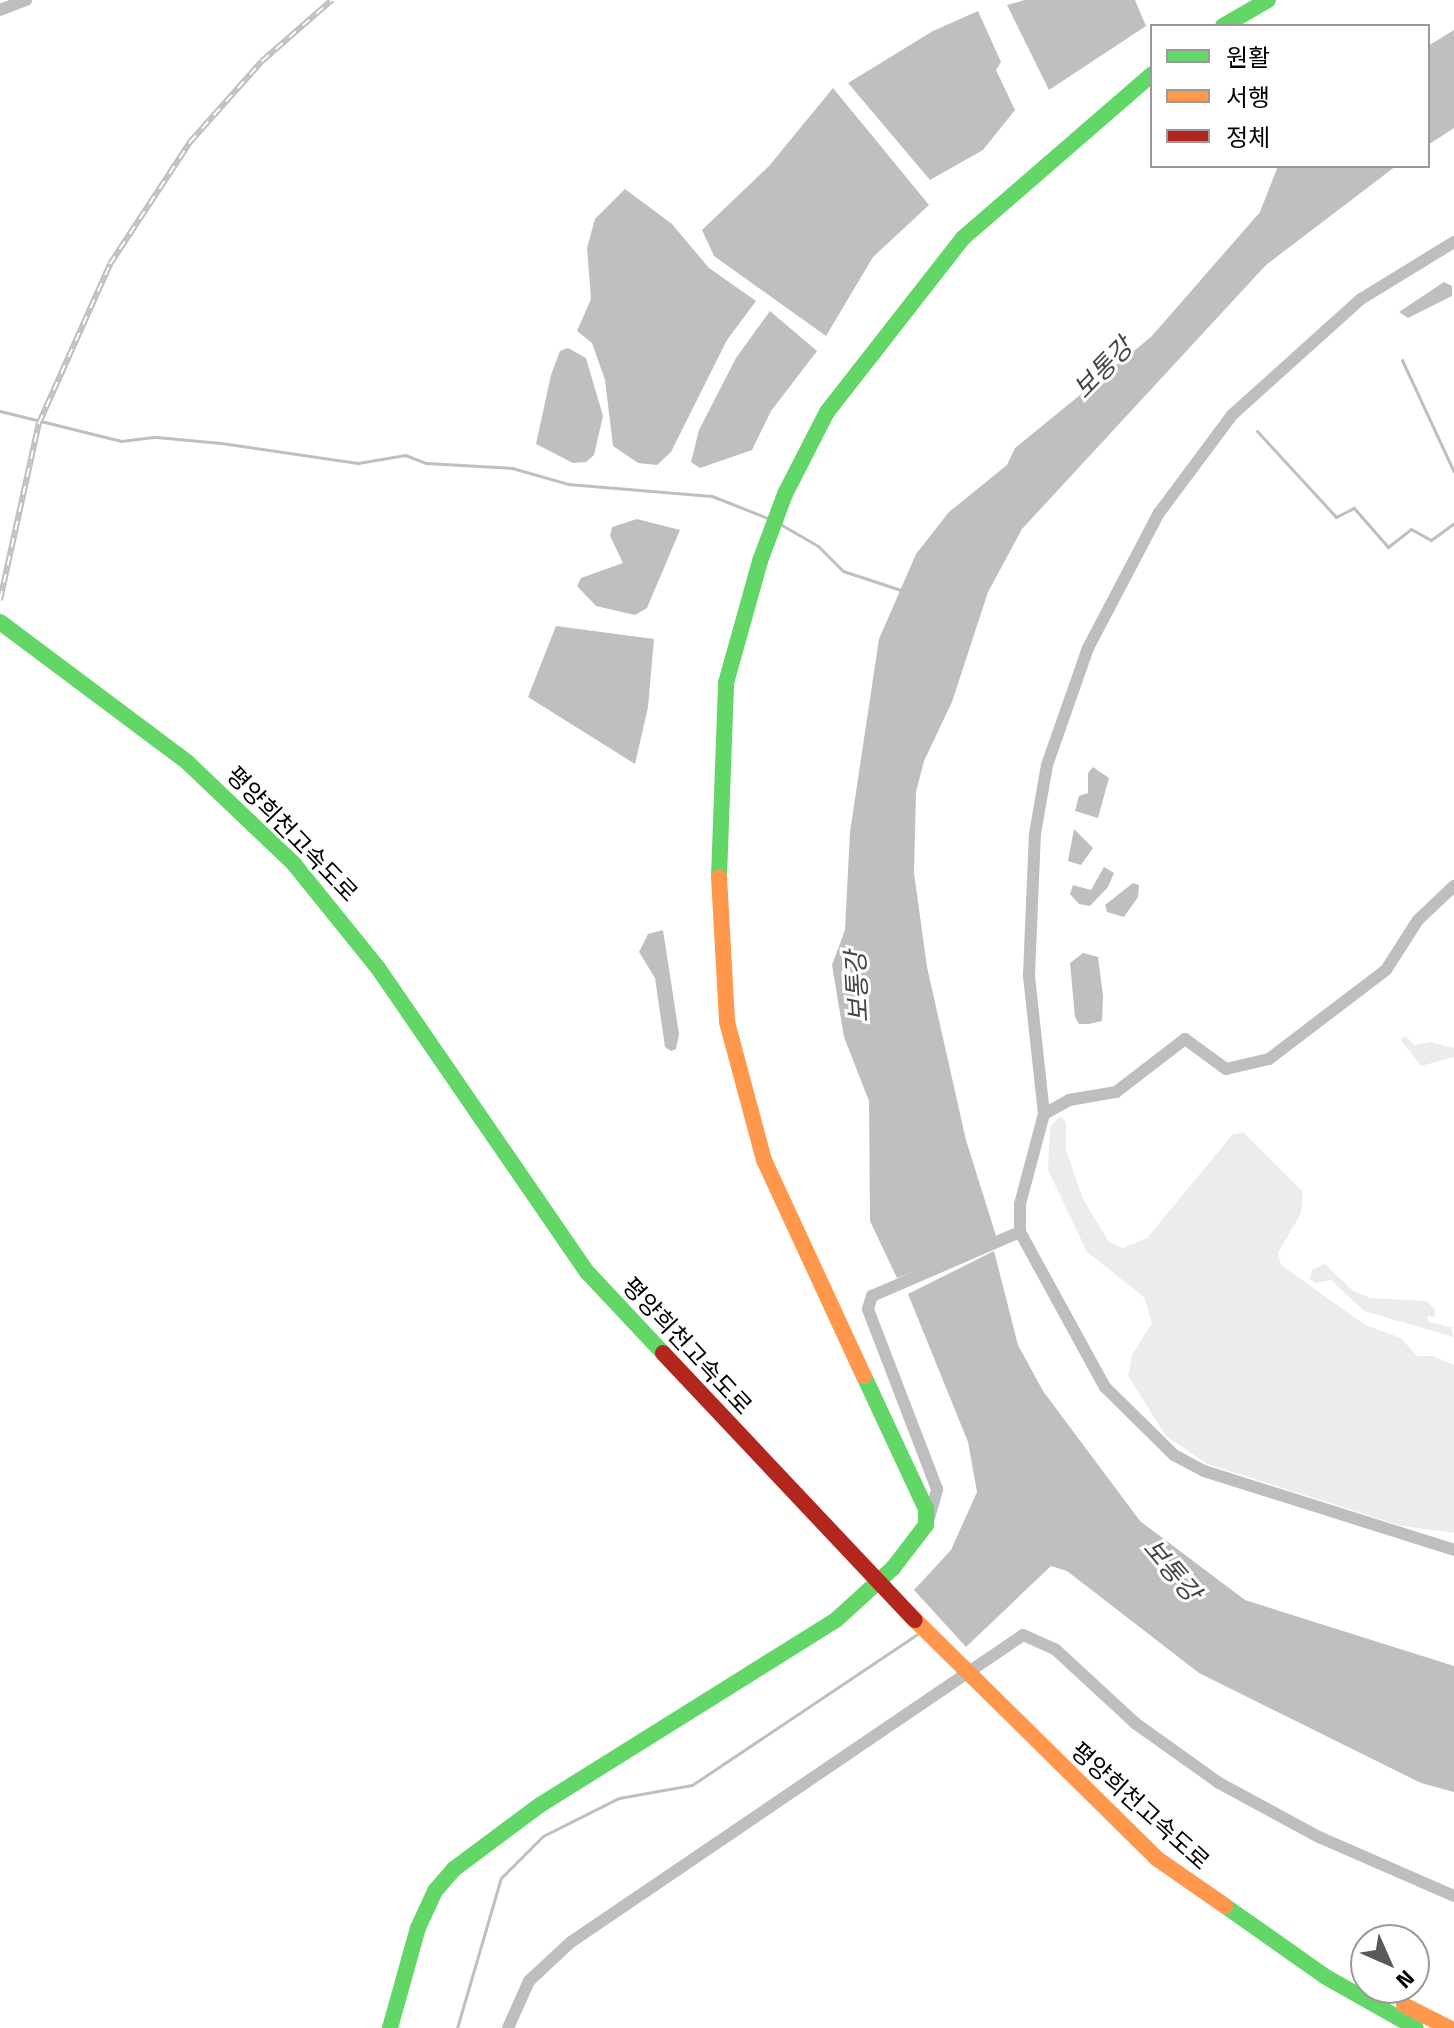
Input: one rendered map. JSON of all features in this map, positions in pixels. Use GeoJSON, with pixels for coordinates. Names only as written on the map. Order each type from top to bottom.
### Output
{"type":"FeatureCollection","features":[{"type":"Feature","properties":{"kind":"main road"},"geometry":{"type":"LineString","coordinates":[[1226,24],[1268,0]]}},
{"type":"Feature","properties":{"kind":"main road"},"geometry":{"type":"LineString","coordinates":[[390,2028],[423,1918],[435,1891],[470,1854],[836,1620],[886,1583],[926,1525],[926,1509],[764,1160],[727,1022],[719,870],[726,683],[760,561],[785,494],[827,412],[963,238],[1068,141],[1150,76]]}},
{"type":"Feature","properties":{"kind":"main road","name":"평양희천고속도로"},"geometry":{"type":"LineString","coordinates":[[6,618],[187,762],[294,864],[378,968],[588,1273],[969,1669],[1156,1858],[1326,1977],[1416,2028]]}},
{"type":"Feature","properties":{"kind":"main road","name":"평양희천고속도로"},"geometry":{"type":"LineString","coordinates":[[969,1669],[1161,1849],[1350,1973]]}},
{"type":"Feature","properties":{"kind":"main road"},"geometry":{"type":"LineString","coordinates":[[1404,2004],[1449,2028]]}},
{"type":"Feature","properties":{"kind":"street"},"geometry":{"type":"LineString","coordinates":[[0,10],[26,0]]}},
{"type":"Feature","properties":{"kind":"street"},"geometry":{"type":"LineString","coordinates":[[1454,242],[1361,299],[1232,415],[1159,513],[1088,648],[1047,765],[1035,834],[1029,975],[1044,1114],[1020,1204],[1020,1232],[1105,1387],[1174,1455],[1212,1474],[1454,1550]]}},
{"type":"Feature","properties":{"kind":"street"},"geometry":{"type":"LineString","coordinates":[[1044,1114],[1069,1100],[1116,1092],[1185,1039],[1226,1069],[1269,1059],[1386,970],[1418,920],[1454,886]]}},
{"type":"Feature","properties":{"kind":"street"},"geometry":{"type":"LineString","coordinates":[[926,1525],[934,1515],[937,1489],[868,1309],[872,1296],[999,1244],[1020,1232]]}},
{"type":"Feature","properties":{"kind":"street"},"geometry":{"type":"LineString","coordinates":[[508,2028],[529,1981],[571,1942],[1015,1638],[1035,1637],[1072,1664],[1135,1723],[1219,1783],[1319,1837],[1454,1896]]}},
{"type":"Feature","properties":{"kind":"shaded area"},"geometry":{"type":"Polygon","coordinates":[[[1405,1036],[1415,1045],[1431,1042],[1454,1048],[1454,1057],[1421,1066],[1401,1040],[1405,1036]]]}},
{"type":"Feature","properties":{"kind":"shaded area"},"geometry":{"type":"Polygon","coordinates":[[[1060,1116],[1066,1122],[1066,1150],[1083,1199],[1109,1242],[1123,1248],[1147,1238],[1233,1134],[1244,1133],[1303,1192],[1301,1213],[1278,1253],[1281,1265],[1365,1325],[1401,1338],[1417,1356],[1433,1356],[1454,1365],[1454,1533],[1402,1526],[1207,1464],[1166,1436],[1128,1376],[1132,1355],[1152,1323],[1144,1297],[1087,1252],[1048,1170],[1050,1127],[1060,1116]]]}},
{"type":"Feature","properties":{"kind":"shaded area"},"geometry":{"type":"Polygon","coordinates":[[[1325,1264],[1352,1290],[1370,1298],[1427,1301],[1435,1310],[1435,1317],[1427,1316],[1429,1322],[1451,1327],[1454,1337],[1364,1311],[1331,1280],[1315,1283],[1310,1279],[1312,1270],[1325,1264]]]}},
{"type":"Feature","properties":{"kind":"water"},"geometry":{"type":"Polygon","coordinates":[[[1025,0],[1135,0],[1146,26],[1049,90],[1007,5],[1025,0]]]}},
{"type":"Feature","properties":{"kind":"water"},"geometry":{"type":"Polygon","coordinates":[[[978,11],[1001,62],[996,70],[1015,110],[983,150],[930,180],[848,83],[933,31],[978,11]]]}},
{"type":"Feature","properties":{"kind":"water"},"geometry":{"type":"Polygon","coordinates":[[[1454,30],[1454,128],[1430,144],[1430,45],[1454,30]]]}},
{"type":"Feature","properties":{"kind":"water"},"geometry":{"type":"Polygon","coordinates":[[[833,88],[929,205],[873,257],[826,336],[714,256],[702,230],[769,166],[833,88]]]}},
{"type":"Feature","properties":{"kind":"water","name":"보통강"},"geometry":{"type":"Polygon","coordinates":[[[1277,168],[1393,168],[1266,265],[1022,529],[988,592],[952,702],[924,761],[916,792],[914,873],[927,967],[966,1140],[997,1239],[897,1278],[870,1221],[869,1101],[844,1037],[832,965],[845,930],[850,832],[879,639],[916,554],[949,512],[1007,465],[1015,448],[1151,337],[1260,212],[1277,168]]]}},
{"type":"Feature","properties":{"kind":"water"},"geometry":{"type":"Polygon","coordinates":[[[625,189],[672,224],[709,268],[756,301],[727,340],[671,452],[657,465],[638,463],[613,446],[605,380],[592,343],[577,331],[591,299],[587,248],[595,219],[625,189]]]}},
{"type":"Feature","properties":{"kind":"water"},"geometry":{"type":"Polygon","coordinates":[[[1444,282],[1452,286],[1452,296],[1408,318],[1399,312],[1444,282]]]}},
{"type":"Feature","properties":{"kind":"water"},"geometry":{"type":"Polygon","coordinates":[[[770,311],[817,351],[771,411],[752,450],[700,468],[691,462],[699,430],[736,358],[770,311]]]}},
{"type":"Feature","properties":{"kind":"water"},"geometry":{"type":"Polygon","coordinates":[[[568,348],[586,358],[603,416],[594,455],[586,462],[573,463],[536,444],[551,375],[560,351],[568,348]]]}},
{"type":"Feature","properties":{"kind":"water"},"geometry":{"type":"Polygon","coordinates":[[[637,519],[680,530],[647,608],[635,615],[596,606],[577,586],[581,578],[623,563],[610,536],[612,527],[637,519]]]}},
{"type":"Feature","properties":{"kind":"water"},"geometry":{"type":"Polygon","coordinates":[[[556,626],[654,639],[648,707],[635,764],[528,697],[556,626]]]}},
{"type":"Feature","properties":{"kind":"water"},"geometry":{"type":"Polygon","coordinates":[[[1093,767],[1109,778],[1098,818],[1075,811],[1079,796],[1088,793],[1088,773],[1093,767]]]}},
{"type":"Feature","properties":{"kind":"water"},"geometry":{"type":"Polygon","coordinates":[[[1074,829],[1093,848],[1081,865],[1068,861],[1074,829]]]}},
{"type":"Feature","properties":{"kind":"water"},"geometry":{"type":"Polygon","coordinates":[[[1104,867],[1114,873],[1108,887],[1090,906],[1079,904],[1070,894],[1073,885],[1091,890],[1104,867]]]}},
{"type":"Feature","properties":{"kind":"water"},"geometry":{"type":"Polygon","coordinates":[[[1133,883],[1139,885],[1138,897],[1124,917],[1107,912],[1105,905],[1133,883]]]}},
{"type":"Feature","properties":{"kind":"water"},"geometry":{"type":"Polygon","coordinates":[[[663,930],[679,1034],[676,1049],[671,1051],[665,1047],[655,978],[639,952],[648,934],[663,930]]]}},
{"type":"Feature","properties":{"kind":"water"},"geometry":{"type":"Polygon","coordinates":[[[1083,953],[1098,957],[1103,996],[1102,1021],[1089,1024],[1079,1024],[1075,1017],[1070,963],[1083,953]]]}},
{"type":"Feature","properties":{"kind":"water","name":"보통강"},"geometry":{"type":"Polygon","coordinates":[[[994,1251],[1018,1345],[1043,1391],[1140,1521],[1245,1600],[1454,1666],[1454,1792],[1421,1783],[1199,1673],[1067,1571],[1051,1566],[966,1647],[914,1590],[951,1550],[977,1492],[968,1442],[908,1294],[994,1251]]]}},
{"type":"Feature","properties":{"kind":"waterway"},"geometry":{"type":"LineString","coordinates":[[1402,360],[1454,472]]}},
{"type":"Feature","properties":{"kind":"waterway"},"geometry":{"type":"LineString","coordinates":[[0,411],[121,441],[156,437],[221,443],[358,463],[405,455],[426,463],[512,468],[568,484],[712,496],[770,519]]}},
{"type":"Feature","properties":{"kind":"waterway"},"geometry":{"type":"LineString","coordinates":[[1257,431],[1336,517],[1354,508],[1388,547],[1411,529],[1431,540],[1454,523]]}},
{"type":"Feature","properties":{"kind":"waterway"},"geometry":{"type":"LineString","coordinates":[[780,524],[818,546],[843,571],[904,591]]}},
{"type":"Feature","properties":{"kind":"waterway"},"geometry":{"type":"LineString","coordinates":[[457,2028],[501,1878],[543,1836],[619,1798],[692,1785],[916,1635]]}},
{"type":"Feature","properties":{"kind":"railway"},"geometry":{"type":"LineString","coordinates":[[0,600],[39,423],[110,264],[190,142],[262,61],[332,0]]}},
{"type":"Feature","properties":{"kind":"traffic: fast"},"geometry":{"type":"LineString","coordinates":[[1226,24],[1268,0]]}},
{"type":"Feature","properties":{"kind":"traffic: fast"},"geometry":{"type":"LineString","coordinates":[[719,877],[726,683],[760,561],[785,494],[827,412],[963,238],[1150,76]]}},
{"type":"Feature","properties":{"kind":"traffic: fast"},"geometry":{"type":"LineString","coordinates":[[0,622],[187,762],[294,864],[378,968],[588,1273],[663,1353]]}},
{"type":"Feature","properties":{"kind":"traffic: fast"},"geometry":{"type":"LineString","coordinates":[[390,2028],[418,1928],[435,1891],[454,1869],[540,1805],[836,1620],[893,1568],[926,1525],[926,1509],[864,1376]]}},
{"type":"Feature","properties":{"kind":"traffic: fast"},"geometry":{"type":"LineString","coordinates":[[1225,1906],[1326,1977],[1416,2028]]}},
{"type":"Feature","properties":{"kind":"traffic: slow"},"geometry":{"type":"LineString","coordinates":[[719,877],[727,1022],[764,1160],[864,1376]]}},
{"type":"Feature","properties":{"kind":"traffic: slow"},"geometry":{"type":"LineString","coordinates":[[915,1620],[1156,1858],[1225,1906]]}},
{"type":"Feature","properties":{"kind":"traffic: slow"},"geometry":{"type":"LineString","coordinates":[[1404,2005],[1449,2028]]}},
{"type":"Feature","properties":{"kind":"traffic: jam"},"geometry":{"type":"LineString","coordinates":[[663,1353],[915,1620]]}}]}
